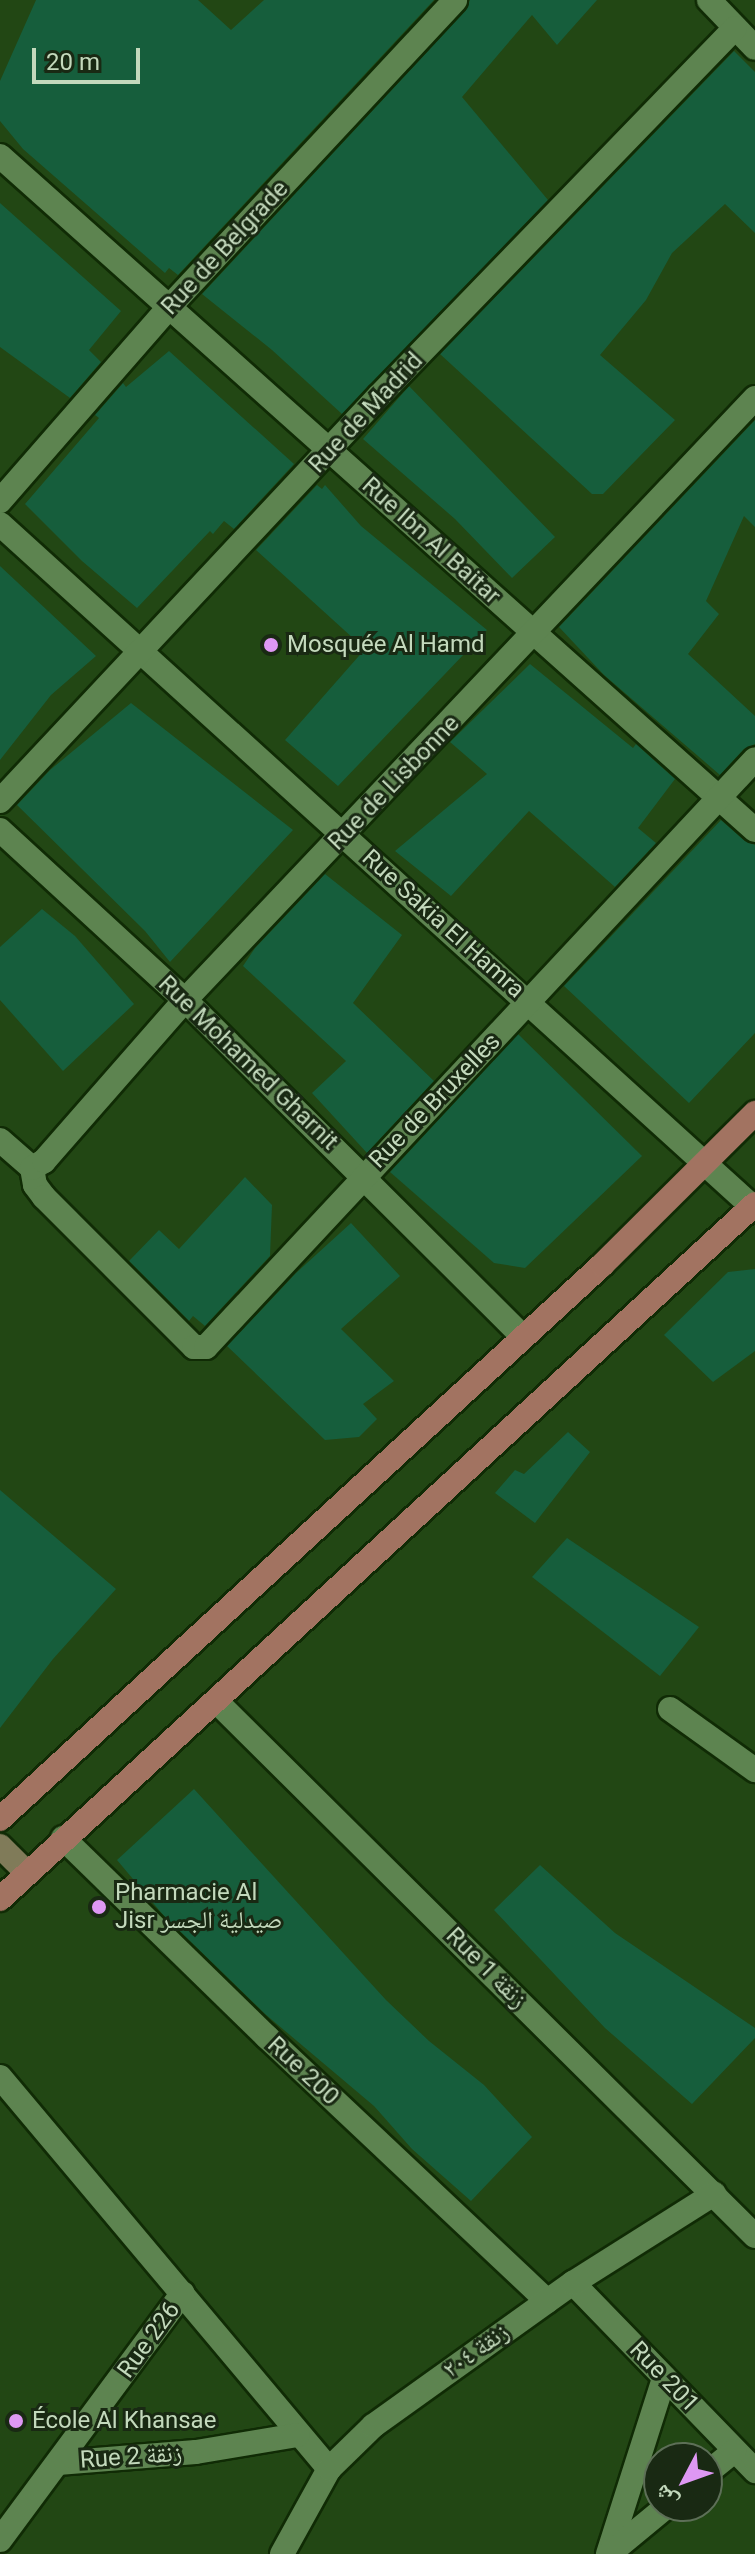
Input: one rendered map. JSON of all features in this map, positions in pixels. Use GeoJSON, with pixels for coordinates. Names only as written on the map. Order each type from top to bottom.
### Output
{"type":"FeatureCollection","features":[{"type":"Feature","properties":{"kind":"main road"},"geometry":{"type":"LineString","coordinates":[[0,1819],[73,1756],[523,1337],[707,1163],[755,1113]]}},
{"type":"Feature","properties":{"kind":"main road"},"geometry":{"type":"LineString","coordinates":[[0,1899],[754,1207]]}},
{"type":"Feature","properties":{"kind":"street","name":"Rue de Belgrade"},"geometry":{"type":"LineString","coordinates":[[0,501],[170,306],[455,0]]}},
{"type":"Feature","properties":{"kind":"street"},"geometry":{"type":"LineString","coordinates":[[709,0],[755,48]]}},
{"type":"Feature","properties":{"kind":"street","name":"Rue de Madrid"},"geometry":{"type":"LineString","coordinates":[[0,801],[515,254],[735,28]]}},
{"type":"Feature","properties":{"kind":"street","name":"Rue Ibn Al Baitar"},"geometry":{"type":"LineString","coordinates":[[0,156],[755,830]]}},
{"type":"Feature","properties":{"kind":"street","name":"Rue de Lisbonne"},"geometry":{"type":"LineString","coordinates":[[32,1168],[44,1161],[185,1000],[755,398]]}},
{"type":"Feature","properties":{"kind":"street","name":"Rue Sakia El Hamra"},"geometry":{"type":"LineString","coordinates":[[0,524],[754,1207]]}},
{"type":"Feature","properties":{"kind":"street","name":"Rue de Bruxelles"},"geometry":{"type":"LineString","coordinates":[[32,1168],[35,1185],[44,1197],[194,1347],[206,1347],[363,1175],[531,1003],[755,759]]}},
{"type":"Feature","properties":{"kind":"street","name":"Rue Mohamed Gharnit"},"geometry":{"type":"LineString","coordinates":[[0,830],[185,1000],[523,1337]]}},
{"type":"Feature","properties":{"kind":"street"},"geometry":{"type":"LineString","coordinates":[[0,1140],[32,1168]]}},
{"type":"Feature","properties":{"kind":"street","name":"Rue 1 زنقة"},"geometry":{"type":"LineString","coordinates":[[217,1702],[755,2236]]}},
{"type":"Feature","properties":{"kind":"street"},"geometry":{"type":"LineString","coordinates":[[670,1709],[755,1770]]}},
{"type":"Feature","properties":{"kind":"street","name":"Rue 200"},"geometry":{"type":"LineString","coordinates":[[63,1838],[267,2037],[547,2301]]}},
{"type":"Feature","properties":{"kind":"street"},"geometry":{"type":"LineString","coordinates":[[0,1846],[27,1873]]}},
{"type":"Feature","properties":{"kind":"street"},"geometry":{"type":"LineString","coordinates":[[0,2077],[329,2469]]}},
{"type":"Feature","properties":{"kind":"street","name":"زنقة ٢٠٤"},"geometry":{"type":"LineString","coordinates":[[282,2554],[329,2469],[373,2426],[573,2283],[714,2194]]}},
{"type":"Feature","properties":{"kind":"street","name":"Rue 201"},"geometry":{"type":"LineString","coordinates":[[573,2283],[755,2471]]}},
{"type":"Feature","properties":{"kind":"street","name":"Rue 226"},"geometry":{"type":"LineString","coordinates":[[0,2540],[183,2293]]}},
{"type":"Feature","properties":{"kind":"street"},"geometry":{"type":"LineString","coordinates":[[609,2554],[664,2378]]}},
{"type":"Feature","properties":{"kind":"street","name":"Rue 2 زنقة"},"geometry":{"type":"LineString","coordinates":[[58,2463],[196,2452],[298,2435]]}},
{"type":"Feature","properties":{"kind":"street"},"geometry":{"type":"LineString","coordinates":[[723,2460],[734,2451]]}},
{"type":"Feature","properties":{"kind":"street"},"geometry":{"type":"LineString","coordinates":[[609,2554],[648,2522]]}},
{"type":"Feature","properties":{"kind":"building"},"geometry":{"type":"Polygon","coordinates":[[[36,0],[198,0],[231,30],[264,0],[434,0],[178,275],[169,268],[165,273],[23,149],[0,121],[0,81],[36,0]]]}},
{"type":"Feature","properties":{"kind":"building"},"geometry":{"type":"Polygon","coordinates":[[[470,0],[597,0],[557,45],[532,15],[462,97],[548,200],[342,414],[272,350],[202,294],[466,10],[470,0]]]}},
{"type":"Feature","properties":{"kind":"building"},"geometry":{"type":"Polygon","coordinates":[[[734,51],[755,72],[755,233],[725,204],[672,253],[646,300],[600,355],[675,420],[603,494],[592,494],[440,354],[734,51]]]}},
{"type":"Feature","properties":{"kind":"building"},"geometry":{"type":"Polygon","coordinates":[[[0,203],[121,311],[89,350],[101,362],[70,398],[0,347],[0,203]]]}},
{"type":"Feature","properties":{"kind":"building"},"geometry":{"type":"Polygon","coordinates":[[[169,351],[294,464],[234,529],[224,521],[213,534],[210,531],[137,608],[82,561],[25,504],[99,418],[95,415],[123,383],[126,387],[169,351]]]}},
{"type":"Feature","properties":{"kind":"building"},"geometry":{"type":"Polygon","coordinates":[[[409,386],[555,537],[512,578],[455,519],[363,439],[409,386]]]}},
{"type":"Feature","properties":{"kind":"building"},"geometry":{"type":"Polygon","coordinates":[[[755,420],[755,527],[744,516],[706,601],[719,614],[688,654],[755,716],[755,744],[744,749],[720,775],[604,675],[559,627],[755,420]]]}},
{"type":"Feature","properties":{"kind":"building"},"geometry":{"type":"Polygon","coordinates":[[[317,485],[322,489],[325,485],[361,526],[487,630],[338,786],[285,740],[365,649],[256,550],[317,485]]]}},
{"type":"Feature","properties":{"kind":"building"},"geometry":{"type":"Polygon","coordinates":[[[0,566],[96,656],[51,695],[0,760],[0,566]]]}},
{"type":"Feature","properties":{"kind":"building"},"geometry":{"type":"Polygon","coordinates":[[[530,664],[633,748],[636,744],[675,779],[638,828],[656,843],[615,887],[529,811],[451,896],[395,851],[487,774],[450,742],[530,664]]]}},
{"type":"Feature","properties":{"kind":"building"},"geometry":{"type":"Polygon","coordinates":[[[131,703],[293,830],[170,962],[145,931],[17,805],[50,770],[131,703]]]}},
{"type":"Feature","properties":{"kind":"building"},"geometry":{"type":"Polygon","coordinates":[[[721,820],[745,841],[755,845],[755,1033],[689,1103],[564,986],[721,820]]]}},
{"type":"Feature","properties":{"kind":"building"},"geometry":{"type":"Polygon","coordinates":[[[325,874],[402,935],[353,1003],[434,1081],[367,1153],[312,1093],[346,1061],[243,966],[255,948],[325,874]]]}},
{"type":"Feature","properties":{"kind":"building"},"geometry":{"type":"Polygon","coordinates":[[[42,909],[75,936],[134,1004],[63,1071],[0,1000],[0,947],[42,909]]]}},
{"type":"Feature","properties":{"kind":"building"},"geometry":{"type":"Polygon","coordinates":[[[518,1034],[642,1156],[525,1268],[494,1263],[390,1172],[518,1034]]]}},
{"type":"Feature","properties":{"kind":"building"},"geometry":{"type":"Polygon","coordinates":[[[245,1177],[272,1205],[270,1256],[205,1326],[193,1316],[189,1321],[129,1261],[159,1230],[179,1249],[245,1177]]]}},
{"type":"Feature","properties":{"kind":"building"},"geometry":{"type":"Polygon","coordinates":[[[351,1223],[400,1276],[341,1329],[394,1381],[363,1404],[377,1419],[359,1437],[325,1440],[227,1346],[296,1273],[351,1223]]]}},
{"type":"Feature","properties":{"kind":"building"},"geometry":{"type":"Polygon","coordinates":[[[755,1269],[755,1351],[713,1382],[664,1335],[728,1272],[755,1269]]]}},
{"type":"Feature","properties":{"kind":"building"},"geometry":{"type":"Polygon","coordinates":[[[568,1432],[590,1452],[535,1523],[495,1493],[515,1470],[524,1474],[568,1432]]]}},
{"type":"Feature","properties":{"kind":"building"},"geometry":{"type":"Polygon","coordinates":[[[0,1490],[116,1589],[53,1659],[0,1728],[0,1490]]]}},
{"type":"Feature","properties":{"kind":"building"},"geometry":{"type":"Polygon","coordinates":[[[567,1538],[699,1627],[660,1676],[532,1577],[567,1538]]]}},
{"type":"Feature","properties":{"kind":"building"},"geometry":{"type":"Polygon","coordinates":[[[194,1789],[386,2000],[429,2041],[484,2085],[532,2137],[471,2201],[412,2149],[374,2106],[265,2014],[164,1916],[117,1860],[194,1789]]]}},
{"type":"Feature","properties":{"kind":"building"},"geometry":{"type":"Polygon","coordinates":[[[540,1865],[615,1933],[755,2028],[755,2038],[692,2104],[605,2028],[494,1910],[540,1865]]]}},
{"type":"Feature","properties":{"kind":"place","name":"Mosquée Al Hamd"},"geometry":{"type":"Point","coordinates":[271,645]}},
{"type":"Feature","properties":{"kind":"place","name":"Pharmacie Al Jisr صيدلية الجسر"},"geometry":{"type":"Point","coordinates":[99,1907]}},
{"type":"Feature","properties":{"kind":"place","name":"École Al Khansae"},"geometry":{"type":"Point","coordinates":[16,2421]}}]}
